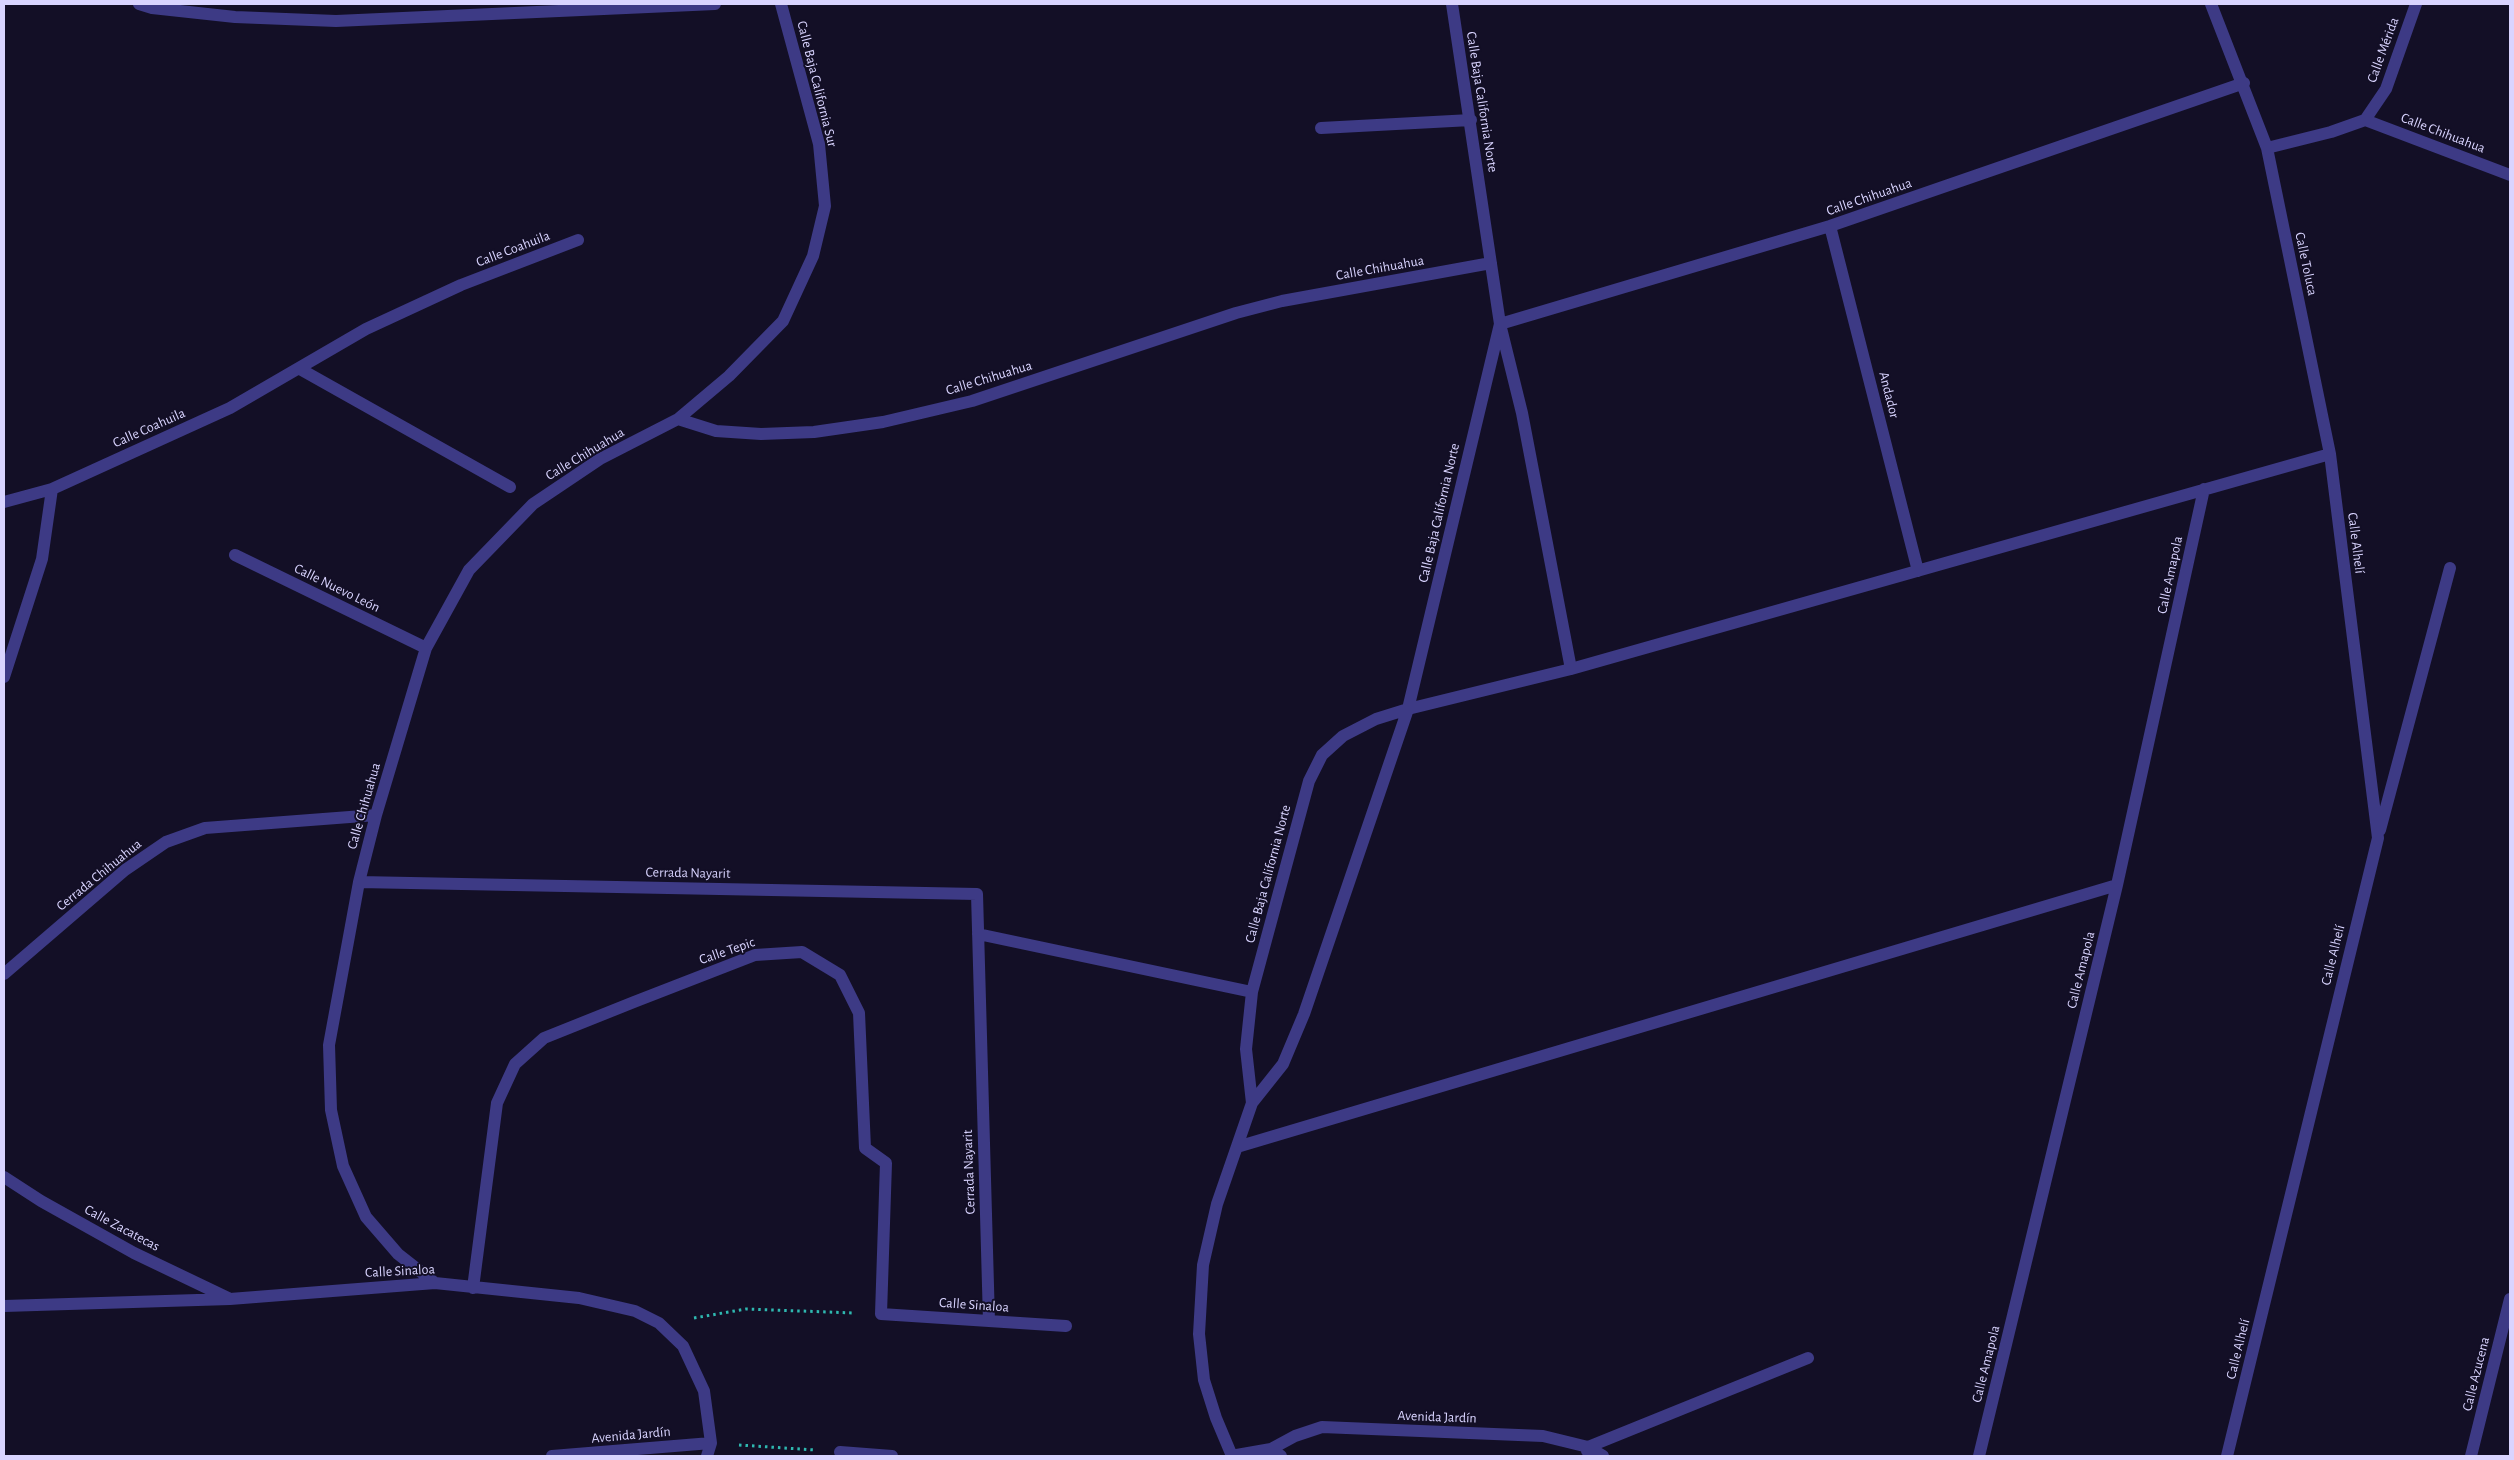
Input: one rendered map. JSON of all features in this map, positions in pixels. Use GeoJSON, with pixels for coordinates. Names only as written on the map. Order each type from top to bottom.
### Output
{"type":"FeatureCollection","features":[{"type":"Feature","properties":{"kind":"street"},"geometry":{"type":"LineString","coordinates":[[140,4],[152,8],[235,17],[336,21],[715,4]]}},
{"type":"Feature","properties":{"kind":"street","name":"Calle Baja California Sur"},"geometry":{"type":"LineString","coordinates":[[678,419],[729,376],[783,321],[813,256],[824,206],[819,144],[781,4]]}},
{"type":"Feature","properties":{"kind":"street","name":"Calle Baja California Norte"},"geometry":{"type":"LineString","coordinates":[[1452,4],[1471,120],[1500,324],[1522,413],[1571,668]]}},
{"type":"Feature","properties":{"kind":"street","name":"Calle Toluca"},"geometry":{"type":"LineString","coordinates":[[2211,4],[2244,83],[2267,148],[2330,454]]}},
{"type":"Feature","properties":{"kind":"street","name":"Calle Mérida"},"geometry":{"type":"LineString","coordinates":[[2365,120],[2386,89],[2416,4]]}},
{"type":"Feature","properties":{"kind":"street","name":"Calle Chihuahua"},"geometry":{"type":"LineString","coordinates":[[1500,324],[1830,226],[2244,83]]}},
{"type":"Feature","properties":{"kind":"street"},"geometry":{"type":"LineString","coordinates":[[1321,128],[1471,120]]}},
{"type":"Feature","properties":{"kind":"street"},"geometry":{"type":"LineString","coordinates":[[2267,148],[2331,132],[2365,120]]}},
{"type":"Feature","properties":{"kind":"street","name":"Calle Chihuahua"},"geometry":{"type":"LineString","coordinates":[[2365,120],[2510,175]]}},
{"type":"Feature","properties":{"kind":"street","name":"Andador"},"geometry":{"type":"LineString","coordinates":[[1830,226],[1918,570]]}},
{"type":"Feature","properties":{"kind":"street","name":"Calle Coahuila"},"geometry":{"type":"LineString","coordinates":[[4,502],[52,489],[230,408],[366,329],[462,285],[578,240]]}},
{"type":"Feature","properties":{"kind":"street","name":"Calle Chihuahua"},"geometry":{"type":"LineString","coordinates":[[436,1283],[398,1254],[366,1217],[343,1166],[331,1110],[329,1046],[359,882],[376,815],[426,648],[469,570],[533,504],[600,459],[678,419],[716,431],[761,434],[814,432],[882,422],[972,401],[1226,316],[1282,301],[1491,262]]}},
{"type":"Feature","properties":{"kind":"street","name":"Calle Baja California Norte"},"geometry":{"type":"LineString","coordinates":[[1232,1456],[1216,1418],[1204,1380],[1200,1334],[1203,1265],[1217,1204],[1252,1103],[1283,1064],[1304,1014],[1408,709],[1500,324]]}},
{"type":"Feature","properties":{"kind":"street"},"geometry":{"type":"LineString","coordinates":[[300,369],[510,487]]}},
{"type":"Feature","properties":{"kind":"street"},"geometry":{"type":"LineString","coordinates":[[1408,709],[1571,668],[2330,454]]}},
{"type":"Feature","properties":{"kind":"street","name":"Calle Alhelí"},"geometry":{"type":"LineString","coordinates":[[2227,1456],[2378,838],[2330,454]]}},
{"type":"Feature","properties":{"kind":"street"},"geometry":{"type":"LineString","coordinates":[[4,677],[42,559],[52,489]]}},
{"type":"Feature","properties":{"kind":"street","name":"Calle Amapola"},"geometry":{"type":"LineString","coordinates":[[1979,1456],[2117,885],[2204,489]]}},
{"type":"Feature","properties":{"kind":"street","name":"Calle Nuevo León"},"geometry":{"type":"LineString","coordinates":[[235,555],[426,648]]}},
{"type":"Feature","properties":{"kind":"street"},"geometry":{"type":"LineString","coordinates":[[2378,838],[2450,568]]}},
{"type":"Feature","properties":{"kind":"street","name":"Calle Baja California Norte"},"geometry":{"type":"LineString","coordinates":[[1252,1103],[1246,1048],[1252,992],[1309,781],[1322,755],[1343,736],[1376,719],[1408,709]]}},
{"type":"Feature","properties":{"kind":"street","name":"Cerrada Chihuahua"},"geometry":{"type":"LineString","coordinates":[[4,974],[124,870],[166,842],[205,828],[376,815]]}},
{"type":"Feature","properties":{"kind":"street","name":"Cerrada Nayarit"},"geometry":{"type":"LineString","coordinates":[[359,882],[978,894],[989,1321]]}},
{"type":"Feature","properties":{"kind":"street"},"geometry":{"type":"LineString","coordinates":[[1237,1147],[2117,885]]}},
{"type":"Feature","properties":{"kind":"street"},"geometry":{"type":"LineString","coordinates":[[978,934],[1252,992]]}},
{"type":"Feature","properties":{"kind":"street","name":"Calle Tepic"},"geometry":{"type":"LineString","coordinates":[[473,1288],[497,1104],[515,1064],[544,1038],[756,955],[802,952],[840,975],[859,1013],[865,1148],[886,1163],[881,1314]]}},
{"type":"Feature","properties":{"kind":"street","name":"Calle Zacatecas"},"geometry":{"type":"LineString","coordinates":[[4,1177],[41,1201],[134,1253],[230,1299]]}},
{"type":"Feature","properties":{"kind":"street","name":"Calle Sinaloa"},"geometry":{"type":"LineString","coordinates":[[4,1306],[230,1299],[436,1283],[579,1298],[635,1312],[659,1324],[683,1346],[704,1390],[712,1443]]}},
{"type":"Feature","properties":{"kind":"street","name":"Calle Azucena"},"geometry":{"type":"LineString","coordinates":[[2472,1456],[2510,1299]]}},
{"type":"Feature","properties":{"kind":"street","name":"Calle Sinaloa"},"geometry":{"type":"LineString","coordinates":[[881,1314],[1066,1326]]}},
{"type":"Feature","properties":{"kind":"street"},"geometry":{"type":"LineString","coordinates":[[1587,1452],[1808,1358]]}},
{"type":"Feature","properties":{"kind":"street","name":"Avenida Jardín"},"geometry":{"type":"LineString","coordinates":[[1232,1456],[1276,1453],[1295,1436],[1322,1428],[1543,1436],[1603,1456]]}},
{"type":"Feature","properties":{"kind":"street"},"geometry":{"type":"LineString","coordinates":[[707,1456],[712,1443]]}},
{"type":"Feature","properties":{"kind":"street","name":"Avenida Jardín"},"geometry":{"type":"LineString","coordinates":[[552,1456],[712,1443]]}},
{"type":"Feature","properties":{"kind":"street"},"geometry":{"type":"LineString","coordinates":[[840,1452],[892,1456]]}},
{"type":"Feature","properties":{"kind":"path"},"geometry":{"type":"LineString","coordinates":[[659,1324],[746,1309],[881,1314]]}},
{"type":"Feature","properties":{"kind":"path"},"geometry":{"type":"LineString","coordinates":[[712,1443],[840,1452]]}}]}
